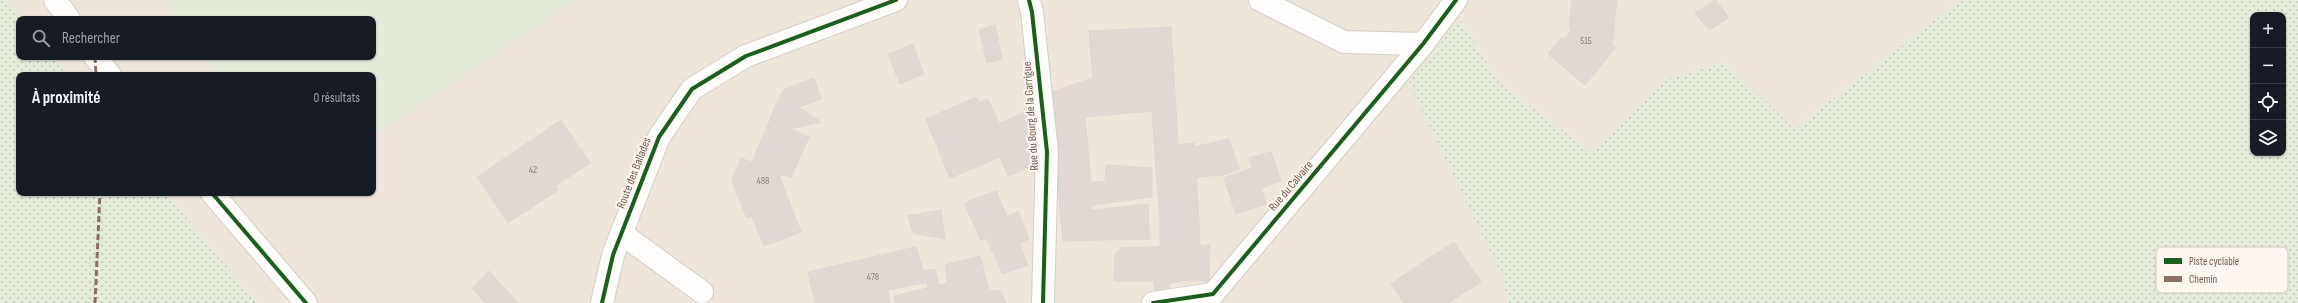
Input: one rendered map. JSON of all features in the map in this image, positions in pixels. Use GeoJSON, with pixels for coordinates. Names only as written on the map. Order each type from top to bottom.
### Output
{"type":"FeatureCollection","features":[{"type":"Feature","properties":{"kind":"street"},"geometry":{"type":"LineString","coordinates":[[55,0],[66,16]]}},
{"type":"Feature","properties":{"kind":"street","name":"Route des Ballades"},"geometry":{"type":"LineString","coordinates":[[602,303],[614,255],[659,136],[692,89],[746,56],[896,0]]}},
{"type":"Feature","properties":{"kind":"street","name":"Rue du Bourg de la Garrigue"},"geometry":{"type":"LineString","coordinates":[[1028,0],[1032,12],[1047,152],[1043,303]]}},
{"type":"Feature","properties":{"kind":"street"},"geometry":{"type":"LineString","coordinates":[[1260,0],[1344,42],[1423,44]]}},
{"type":"Feature","properties":{"kind":"street","name":"Rue du Calvaire"},"geometry":{"type":"LineString","coordinates":[[1153,303],[1213,294],[1423,44],[1456,0]]}},
{"type":"Feature","properties":{"kind":"street"},"geometry":{"type":"LineString","coordinates":[[98,60],[108,72]]}},
{"type":"Feature","properties":{"kind":"street"},"geometry":{"type":"LineString","coordinates":[[215,196],[306,303]]}},
{"type":"Feature","properties":{"kind":"street"},"geometry":{"type":"LineString","coordinates":[[622,234],[702,292]]}},
{"type":"Feature","properties":{"kind":"shaded area"},"geometry":{"type":"Polygon","coordinates":[[[8,0],[1961,0],[1793,129],[1725,63],[1667,79],[1593,153],[1499,83],[1461,20],[1508,303],[257,303],[168,196],[376,196],[376,72],[67,72],[57,60],[376,60],[376,16],[21,16],[8,0]]]}},
{"type":"Feature","properties":{"kind":"green space"},"geometry":{"type":"Polygon","coordinates":[[[0,0],[8,0],[21,16],[16,16],[16,60],[57,60],[67,72],[16,72],[16,196],[168,196],[257,303],[0,303],[0,0]]]}},
{"type":"Feature","properties":{"kind":"green space"},"geometry":{"type":"Polygon","coordinates":[[[165,0],[575,0],[376,134],[376,72],[214,72],[206,60],[376,60],[376,16],[176,16],[165,0]]]}},
{"type":"Feature","properties":{"kind":"green space"},"geometry":{"type":"Polygon","coordinates":[[[1961,0],[2298,0],[2298,303],[1508,303],[1502,276],[1409,83],[1460,19],[1499,83],[1593,153],[1667,79],[1725,63],[1794,129],[1961,0]]]}},
{"type":"Feature","properties":{"kind":"building"},"geometry":{"type":"Polygon","coordinates":[[[1572,0],[1617,0],[1612,44],[1616,47],[1585,85],[1548,54],[1561,38],[1565,38],[1571,31],[1569,29],[1572,0]]]}},
{"type":"Feature","properties":{"kind":"building"},"geometry":{"type":"Polygon","coordinates":[[[1715,0],[1724,11],[1704,24],[1695,13],[1715,0]]]}},
{"type":"Feature","properties":{"kind":"building"},"geometry":{"type":"Polygon","coordinates":[[[1724,11],[1728,18],[1710,30],[1704,24],[1724,11]]]}},
{"type":"Feature","properties":{"kind":"building"},"geometry":{"type":"Polygon","coordinates":[[[995,25],[1002,59],[987,63],[979,30],[995,25]]]}},
{"type":"Feature","properties":{"kind":"building"},"geometry":{"type":"Polygon","coordinates":[[[1171,27],[1174,76],[1093,78],[1089,31],[1171,27]]]}},
{"type":"Feature","properties":{"kind":"building"},"geometry":{"type":"Polygon","coordinates":[[[913,44],[924,74],[900,84],[888,54],[913,44]]]}},
{"type":"Feature","properties":{"kind":"building"},"geometry":{"type":"Polygon","coordinates":[[[1174,76],[1178,145],[1194,143],[1196,177],[1157,182],[1152,111],[1085,117],[1091,182],[1105,182],[1106,165],[1152,168],[1152,197],[1092,205],[1092,210],[1060,212],[1051,92],[1093,78],[1174,76]]]}},
{"type":"Feature","properties":{"kind":"building"},"geometry":{"type":"Polygon","coordinates":[[[814,78],[821,99],[799,107],[821,122],[776,104],[784,90],[814,78]]]}},
{"type":"Feature","properties":{"kind":"building"},"geometry":{"type":"Polygon","coordinates":[[[976,97],[979,102],[988,99],[999,123],[989,128],[987,125],[937,146],[926,119],[976,97]]]}},
{"type":"Feature","properties":{"kind":"building"},"geometry":{"type":"Polygon","coordinates":[[[776,104],[821,122],[790,129],[770,120],[776,104]]]}},
{"type":"Feature","properties":{"kind":"building"},"geometry":{"type":"Polygon","coordinates":[[[1026,112],[1036,164],[1008,176],[989,128],[1026,112]]]}},
{"type":"Feature","properties":{"kind":"building"},"geometry":{"type":"Polygon","coordinates":[[[561,120],[590,163],[555,186],[558,190],[508,223],[477,177],[561,120]]]}},
{"type":"Feature","properties":{"kind":"building"},"geometry":{"type":"Polygon","coordinates":[[[770,120],[809,137],[791,177],[784,175],[779,176],[801,232],[764,246],[747,204],[742,206],[735,189],[747,184],[745,178],[770,120]]]}},
{"type":"Feature","properties":{"kind":"building"},"geometry":{"type":"Polygon","coordinates":[[[987,125],[1000,157],[950,178],[937,146],[987,125]]]}},
{"type":"Feature","properties":{"kind":"building"},"geometry":{"type":"Polygon","coordinates":[[[1229,139],[1239,169],[1222,175],[1196,177],[1194,147],[1229,139]]]}},
{"type":"Feature","properties":{"kind":"building"},"geometry":{"type":"Polygon","coordinates":[[[1271,152],[1281,181],[1261,188],[1266,204],[1236,214],[1224,178],[1252,168],[1249,158],[1271,152]]]}},
{"type":"Feature","properties":{"kind":"building"},"geometry":{"type":"Polygon","coordinates":[[[741,158],[751,162],[745,178],[747,184],[735,189],[732,180],[741,158]]]}},
{"type":"Feature","properties":{"kind":"building"},"geometry":{"type":"Polygon","coordinates":[[[1196,177],[1199,221],[1160,222],[1157,182],[1196,177]]]}},
{"type":"Feature","properties":{"kind":"building"},"geometry":{"type":"Polygon","coordinates":[[[996,191],[1007,217],[1018,211],[1029,239],[1019,243],[1028,265],[1003,274],[986,238],[981,240],[964,203],[996,191]]]}},
{"type":"Feature","properties":{"kind":"building"},"geometry":{"type":"Polygon","coordinates":[[[747,204],[752,216],[747,218],[742,206],[747,204]]]}},
{"type":"Feature","properties":{"kind":"building"},"geometry":{"type":"Polygon","coordinates":[[[1148,204],[1149,239],[1096,240],[1092,210],[1148,204]]]}},
{"type":"Feature","properties":{"kind":"building"},"geometry":{"type":"Polygon","coordinates":[[[941,210],[945,239],[913,233],[908,216],[941,210]]]}},
{"type":"Feature","properties":{"kind":"building"},"geometry":{"type":"Polygon","coordinates":[[[1092,210],[1096,240],[1063,241],[1060,212],[1092,210]]]}},
{"type":"Feature","properties":{"kind":"building"},"geometry":{"type":"Polygon","coordinates":[[[1199,221],[1200,246],[1160,247],[1160,222],[1199,221]]]}},
{"type":"Feature","properties":{"kind":"building"},"geometry":{"type":"Polygon","coordinates":[[[1454,242],[1458,248],[1431,267],[1426,260],[1454,242]]]}},
{"type":"Feature","properties":{"kind":"building"},"geometry":{"type":"Polygon","coordinates":[[[1210,245],[1209,281],[1183,281],[1182,246],[1210,245]]]}},
{"type":"Feature","properties":{"kind":"building"},"geometry":{"type":"Polygon","coordinates":[[[1182,246],[1183,281],[1169,283],[1169,294],[1154,296],[1154,281],[1114,281],[1115,254],[1121,248],[1182,246]]]}},
{"type":"Feature","properties":{"kind":"building"},"geometry":{"type":"Polygon","coordinates":[[[916,247],[923,271],[935,269],[939,285],[928,288],[927,282],[888,290],[890,303],[815,303],[808,272],[916,247]]]}},
{"type":"Feature","properties":{"kind":"building"},"geometry":{"type":"Polygon","coordinates":[[[1458,248],[1481,282],[1448,303],[1404,303],[1391,284],[1426,260],[1431,267],[1458,248]]]}},
{"type":"Feature","properties":{"kind":"building"},"geometry":{"type":"Polygon","coordinates":[[[980,256],[989,290],[1001,291],[1006,303],[932,303],[928,288],[948,283],[945,265],[980,256]]]}},
{"type":"Feature","properties":{"kind":"building"},"geometry":{"type":"Polygon","coordinates":[[[489,271],[518,303],[485,303],[472,288],[489,271]]]}},
{"type":"Feature","properties":{"kind":"building"},"geometry":{"type":"Polygon","coordinates":[[[928,288],[932,303],[895,303],[894,296],[928,288]]]}},
{"type":"Feature","properties":{"kind":"marked path"},"geometry":{"type":"LineString","coordinates":[[95,60],[96,72]]}},
{"type":"Feature","properties":{"kind":"marked path"},"geometry":{"type":"LineString","coordinates":[[95,303],[100,196]]}},
{"type":"Feature","properties":{"kind":"cycle path"},"geometry":{"type":"LineString","coordinates":[[602,303],[613,255],[659,137],[692,89],[746,56],[896,0]]}},
{"type":"Feature","properties":{"kind":"cycle path"},"geometry":{"type":"LineString","coordinates":[[1029,0],[1032,12],[1047,152],[1043,303]]}},
{"type":"Feature","properties":{"kind":"cycle path"},"geometry":{"type":"LineString","coordinates":[[1153,303],[1213,294],[1423,44],[1456,0]]}},
{"type":"Feature","properties":{"kind":"cycle path"},"geometry":{"type":"LineString","coordinates":[[215,196],[306,303]]}}]}
